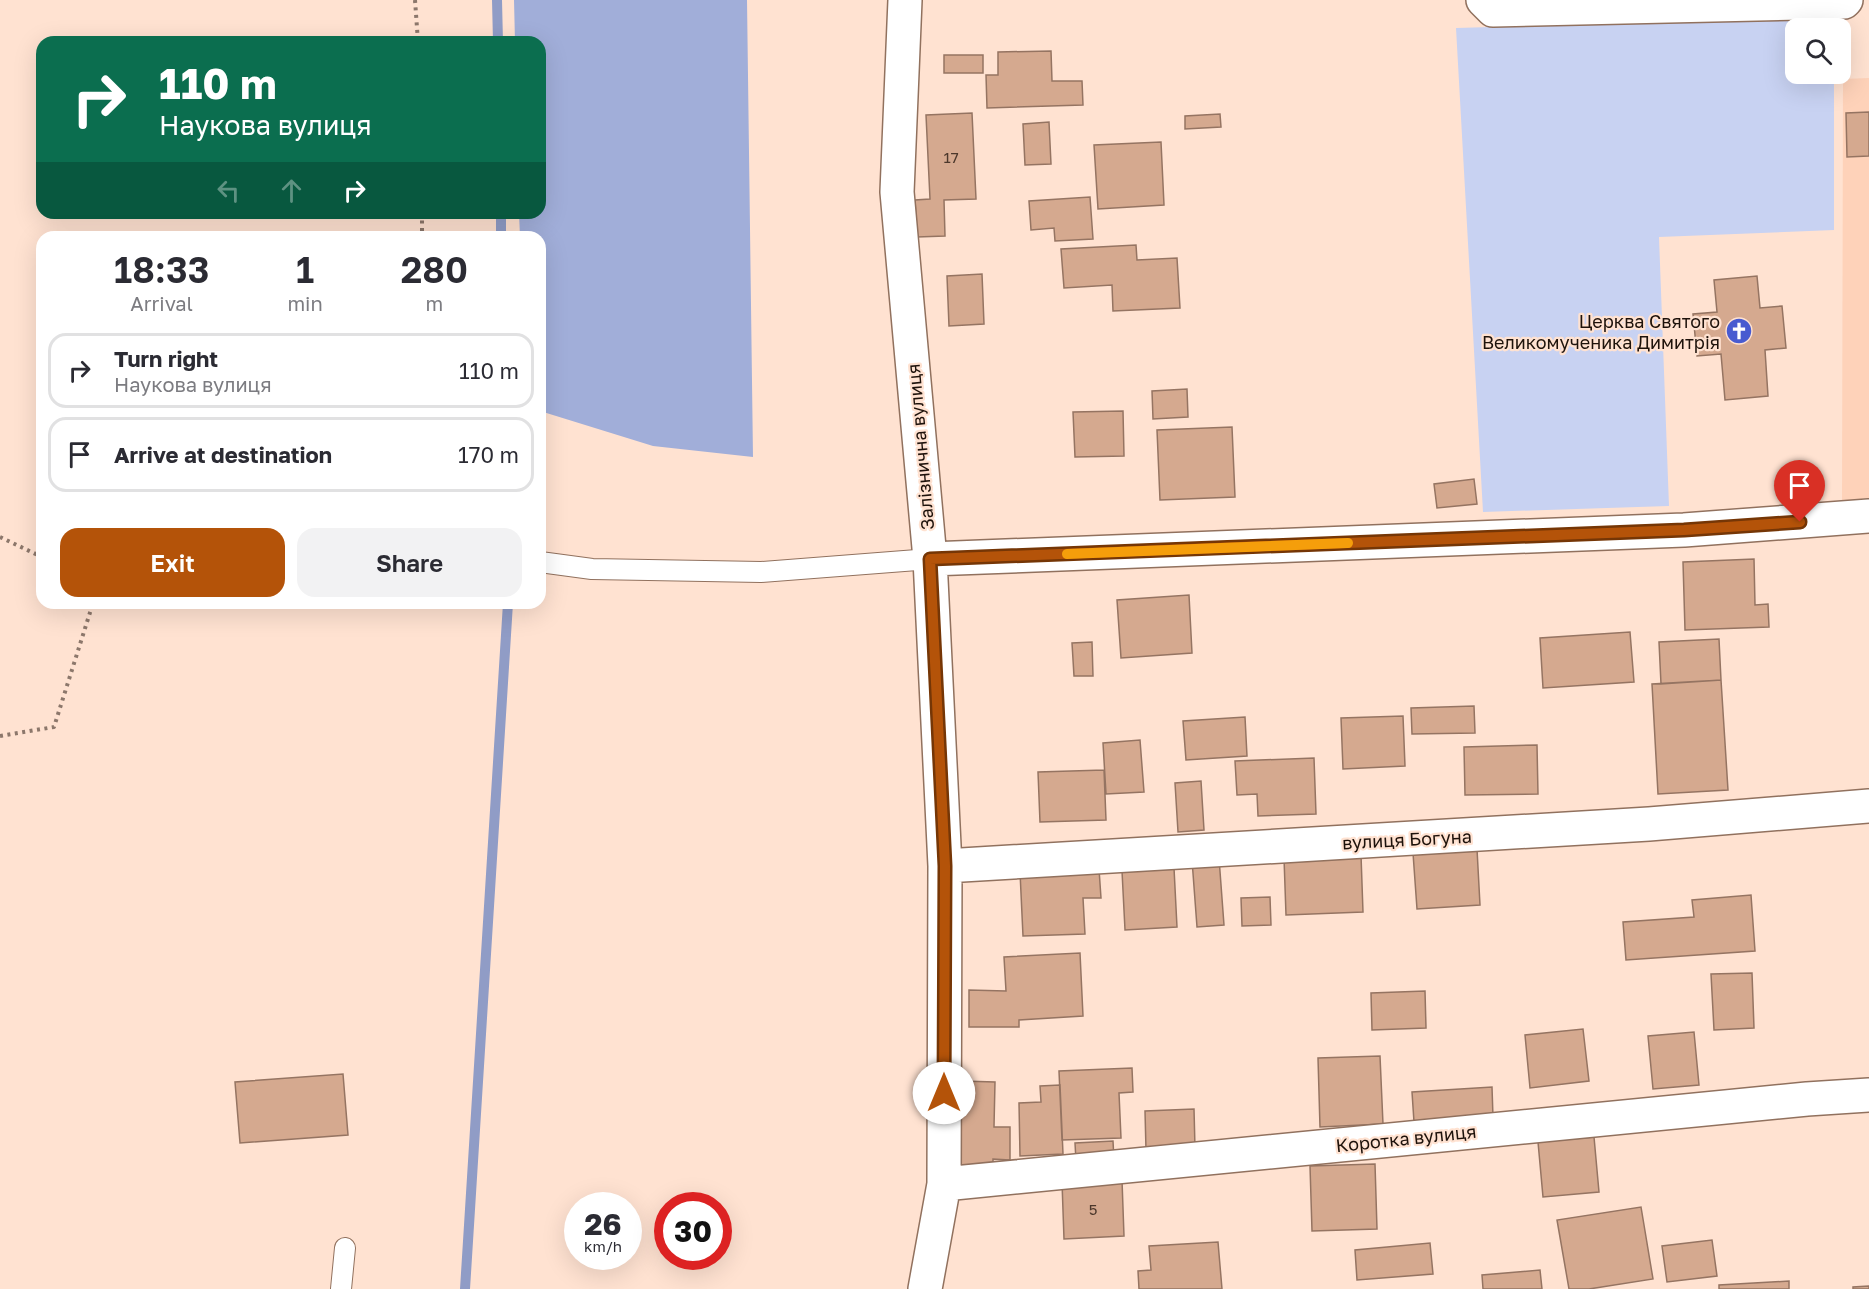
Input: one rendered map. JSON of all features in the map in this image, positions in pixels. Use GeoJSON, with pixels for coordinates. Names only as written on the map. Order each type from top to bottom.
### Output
{"type":"FeatureCollection","features":[{"type":"Feature","properties":{"kind":"street","name":"Залізнична вулиця"},"geometry":{"type":"LineString","coordinates":[[905,0],[897,192],[930,559],[945,866],[944,1184],[925,1289]]}},
{"type":"Feature","properties":{"kind":"street"},"geometry":{"type":"LineString","coordinates":[[1488,5],[1844,2],[1846,0]]}},
{"type":"Feature","properties":{"kind":"street"},"geometry":{"type":"LineString","coordinates":[[930,559],[1684,530],[1869,516]]}},
{"type":"Feature","properties":{"kind":"street","name":"вулиця Богуна"},"geometry":{"type":"LineString","coordinates":[[945,866],[1649,824],[1869,806]]}},
{"type":"Feature","properties":{"kind":"street","name":"Коротка вулиця"},"geometry":{"type":"LineString","coordinates":[[944,1184],[1795,1100],[1869,1095]]}},
{"type":"Feature","properties":{"kind":"lane"},"geometry":{"type":"LineString","coordinates":[[546,563],[592,569],[761,572],[930,559]]}},
{"type":"Feature","properties":{"kind":"lane"},"geometry":{"type":"LineString","coordinates":[[341,1289],[345,1248]]}},
{"type":"Feature","properties":{"kind":"path"},"geometry":{"type":"LineString","coordinates":[[415,0],[418,36]]}},
{"type":"Feature","properties":{"kind":"path"},"geometry":{"type":"LineString","coordinates":[[0,537],[36,554]]}},
{"type":"Feature","properties":{"kind":"path"},"geometry":{"type":"LineString","coordinates":[[0,736],[54,727],[91,609]]}},
{"type":"Feature","properties":{"kind":"shaded area"},"geometry":{"type":"Polygon","coordinates":[[[514,0],[747,0],[753,457],[653,446],[546,413],[546,231],[520,231],[519,219],[546,219],[546,36],[515,36],[514,0]]]}},
{"type":"Feature","properties":{"kind":"shaded area"},"geometry":{"type":"Polygon","coordinates":[[[1785,18],[1785,84],[1834,84],[1834,230],[1659,237],[1669,506],[1483,512],[1456,28],[1785,18]]]}},
{"type":"Feature","properties":{"kind":"shaded area"},"geometry":{"type":"Polygon","coordinates":[[[1869,78],[1869,498],[1842,501],[1843,84],[1851,84],[1851,79],[1869,78]]]}},
{"type":"Feature","properties":{"kind":"building"},"geometry":{"type":"Polygon","coordinates":[[[1051,51],[1052,81],[1082,81],[1083,105],[987,108],[986,75],[998,75],[998,52],[1051,51]]]}},
{"type":"Feature","properties":{"kind":"building"},"geometry":{"type":"Polygon","coordinates":[[[944,55],[983,55],[983,73],[944,73],[944,55]]]}},
{"type":"Feature","properties":{"kind":"building"},"geometry":{"type":"Polygon","coordinates":[[[1869,112],[1869,156],[1847,157],[1846,113],[1869,112]]]}},
{"type":"Feature","properties":{"kind":"building"},"geometry":{"type":"Polygon","coordinates":[[[972,113],[976,199],[944,200],[945,236],[917,237],[915,200],[930,199],[926,115],[972,113]]]}},
{"type":"Feature","properties":{"kind":"building"},"geometry":{"type":"Polygon","coordinates":[[[1220,114],[1221,127],[1185,129],[1185,116],[1220,114]]]}},
{"type":"Feature","properties":{"kind":"building"},"geometry":{"type":"Polygon","coordinates":[[[1049,122],[1051,164],[1025,165],[1023,124],[1049,122]]]}},
{"type":"Feature","properties":{"kind":"building"},"geometry":{"type":"Polygon","coordinates":[[[1161,142],[1164,205],[1098,209],[1094,145],[1161,142]]]}},
{"type":"Feature","properties":{"kind":"building"},"geometry":{"type":"Polygon","coordinates":[[[1090,197],[1093,239],[1055,241],[1054,228],[1031,230],[1029,201],[1090,197]]]}},
{"type":"Feature","properties":{"kind":"building"},"geometry":{"type":"Polygon","coordinates":[[[1136,245],[1137,260],[1177,258],[1180,308],[1113,311],[1112,285],[1064,288],[1061,249],[1136,245]]]}},
{"type":"Feature","properties":{"kind":"building"},"geometry":{"type":"Polygon","coordinates":[[[982,274],[984,324],[949,326],[947,276],[982,274]]]}},
{"type":"Feature","properties":{"kind":"building","name":"Церква Святого Великомученика Димитрія"},"geometry":{"type":"Polygon","coordinates":[[[1757,276],[1760,308],[1782,306],[1786,348],[1765,350],[1768,396],[1725,400],[1721,354],[1697,356],[1693,314],[1717,312],[1714,280],[1757,276]]]}},
{"type":"Feature","properties":{"kind":"building"},"geometry":{"type":"Polygon","coordinates":[[[1187,389],[1188,417],[1153,419],[1152,391],[1187,389]]]}},
{"type":"Feature","properties":{"kind":"building"},"geometry":{"type":"Polygon","coordinates":[[[1123,411],[1124,456],[1075,457],[1073,412],[1123,411]]]}},
{"type":"Feature","properties":{"kind":"building"},"geometry":{"type":"Polygon","coordinates":[[[1232,427],[1235,497],[1160,500],[1157,430],[1232,427]]]}},
{"type":"Feature","properties":{"kind":"building"},"geometry":{"type":"Polygon","coordinates":[[[1474,479],[1477,504],[1437,508],[1434,484],[1474,479]]]}},
{"type":"Feature","properties":{"kind":"building"},"geometry":{"type":"Polygon","coordinates":[[[1754,559],[1755,605],[1768,604],[1769,627],[1685,630],[1683,562],[1754,559]]]}},
{"type":"Feature","properties":{"kind":"building"},"geometry":{"type":"Polygon","coordinates":[[[1189,595],[1192,653],[1121,658],[1117,600],[1189,595]]]}},
{"type":"Feature","properties":{"kind":"building"},"geometry":{"type":"Polygon","coordinates":[[[1630,632],[1634,682],[1543,688],[1540,638],[1630,632]]]}},
{"type":"Feature","properties":{"kind":"building"},"geometry":{"type":"Polygon","coordinates":[[[1719,639],[1721,680],[1661,684],[1659,642],[1719,639]]]}},
{"type":"Feature","properties":{"kind":"building"},"geometry":{"type":"Polygon","coordinates":[[[1092,642],[1093,676],[1074,676],[1072,643],[1092,642]]]}},
{"type":"Feature","properties":{"kind":"building"},"geometry":{"type":"Polygon","coordinates":[[[1721,680],[1728,790],[1658,794],[1652,684],[1721,680]]]}},
{"type":"Feature","properties":{"kind":"building"},"geometry":{"type":"Polygon","coordinates":[[[1474,706],[1475,733],[1412,734],[1411,708],[1474,706]]]}},
{"type":"Feature","properties":{"kind":"building"},"geometry":{"type":"Polygon","coordinates":[[[1403,716],[1405,766],[1343,769],[1341,718],[1403,716]]]}},
{"type":"Feature","properties":{"kind":"building"},"geometry":{"type":"Polygon","coordinates":[[[1245,717],[1247,756],[1186,760],[1183,721],[1245,717]]]}},
{"type":"Feature","properties":{"kind":"building"},"geometry":{"type":"Polygon","coordinates":[[[1140,740],[1144,792],[1106,794],[1103,743],[1140,740]]]}},
{"type":"Feature","properties":{"kind":"building"},"geometry":{"type":"Polygon","coordinates":[[[1537,745],[1538,794],[1465,795],[1464,747],[1537,745]]]}},
{"type":"Feature","properties":{"kind":"building"},"geometry":{"type":"Polygon","coordinates":[[[1314,758],[1316,814],[1258,816],[1257,794],[1237,795],[1235,761],[1314,758]]]}},
{"type":"Feature","properties":{"kind":"building"},"geometry":{"type":"Polygon","coordinates":[[[1104,770],[1106,820],[1040,822],[1038,772],[1104,770]]]}},
{"type":"Feature","properties":{"kind":"building"},"geometry":{"type":"Polygon","coordinates":[[[1201,781],[1204,830],[1178,832],[1175,783],[1201,781]]]}},
{"type":"Feature","properties":{"kind":"building"},"geometry":{"type":"Polygon","coordinates":[[[1477,849],[1480,905],[1417,909],[1413,853],[1477,849]]]}},
{"type":"Feature","properties":{"kind":"building"},"geometry":{"type":"Polygon","coordinates":[[[1361,855],[1363,912],[1286,915],[1284,858],[1361,855]]]}},
{"type":"Feature","properties":{"kind":"building"},"geometry":{"type":"Polygon","coordinates":[[[1219,858],[1224,925],[1197,927],[1192,860],[1219,858]]]}},
{"type":"Feature","properties":{"kind":"building"},"geometry":{"type":"Polygon","coordinates":[[[1174,868],[1177,927],[1125,930],[1122,871],[1174,868]]]}},
{"type":"Feature","properties":{"kind":"building"},"geometry":{"type":"Polygon","coordinates":[[[1099,869],[1101,898],[1083,898],[1085,934],[1023,936],[1020,872],[1099,869]]]}},
{"type":"Feature","properties":{"kind":"building"},"geometry":{"type":"Polygon","coordinates":[[[1751,895],[1755,951],[1626,960],[1623,922],[1694,917],[1692,900],[1751,895]]]}},
{"type":"Feature","properties":{"kind":"building"},"geometry":{"type":"Polygon","coordinates":[[[1270,897],[1271,925],[1242,926],[1241,898],[1270,897]]]}},
{"type":"Feature","properties":{"kind":"building"},"geometry":{"type":"Polygon","coordinates":[[[1080,953],[1083,1016],[1019,1020],[1019,1027],[969,1027],[969,990],[1006,991],[1004,957],[1080,953]]]}},
{"type":"Feature","properties":{"kind":"building"},"geometry":{"type":"Polygon","coordinates":[[[1752,973],[1754,1028],[1714,1030],[1711,974],[1752,973]]]}},
{"type":"Feature","properties":{"kind":"building"},"geometry":{"type":"Polygon","coordinates":[[[1425,991],[1426,1028],[1372,1030],[1371,993],[1425,991]]]}},
{"type":"Feature","properties":{"kind":"building"},"geometry":{"type":"Polygon","coordinates":[[[1583,1029],[1589,1081],[1530,1088],[1525,1035],[1583,1029]]]}},
{"type":"Feature","properties":{"kind":"building"},"geometry":{"type":"Polygon","coordinates":[[[1694,1032],[1699,1085],[1653,1089],[1648,1036],[1694,1032]]]}},
{"type":"Feature","properties":{"kind":"building"},"geometry":{"type":"Polygon","coordinates":[[[1380,1056],[1383,1124],[1320,1127],[1318,1058],[1380,1056]]]}},
{"type":"Feature","properties":{"kind":"building"},"geometry":{"type":"Polygon","coordinates":[[[1132,1068],[1133,1092],[1119,1093],[1121,1138],[1062,1140],[1059,1071],[1132,1068]]]}},
{"type":"Feature","properties":{"kind":"building"},"geometry":{"type":"Polygon","coordinates":[[[343,1074],[348,1135],[240,1143],[235,1082],[343,1074]]]}},
{"type":"Feature","properties":{"kind":"building"},"geometry":{"type":"Polygon","coordinates":[[[961,1081],[995,1082],[994,1127],[1010,1127],[1010,1160],[993,1159],[993,1169],[960,1169],[961,1081]]]}},
{"type":"Feature","properties":{"kind":"building"},"geometry":{"type":"Polygon","coordinates":[[[1060,1085],[1063,1154],[1020,1156],[1019,1103],[1041,1102],[1040,1086],[1060,1085]]]}},
{"type":"Feature","properties":{"kind":"building"},"geometry":{"type":"Polygon","coordinates":[[[1492,1087],[1493,1117],[1414,1122],[1412,1092],[1492,1087]]]}},
{"type":"Feature","properties":{"kind":"building"},"geometry":{"type":"Polygon","coordinates":[[[1194,1109],[1195,1148],[1146,1150],[1145,1111],[1194,1109]]]}},
{"type":"Feature","properties":{"kind":"building"},"geometry":{"type":"Polygon","coordinates":[[[1594,1137],[1599,1192],[1543,1197],[1538,1142],[1594,1137]]]}},
{"type":"Feature","properties":{"kind":"building"},"geometry":{"type":"Polygon","coordinates":[[[1113,1141],[1114,1160],[1076,1161],[1075,1143],[1113,1141]]]}},
{"type":"Feature","properties":{"kind":"building"},"geometry":{"type":"Polygon","coordinates":[[[1375,1164],[1377,1229],[1312,1231],[1310,1166],[1375,1164]]]}},
{"type":"Feature","properties":{"kind":"building"},"geometry":{"type":"Polygon","coordinates":[[[1122,1180],[1124,1236],[1064,1239],[1062,1182],[1122,1180]]]}},
{"type":"Feature","properties":{"kind":"building"},"geometry":{"type":"Polygon","coordinates":[[[1641,1207],[1653,1279],[1589,1289],[1569,1289],[1557,1220],[1641,1207]]]}},
{"type":"Feature","properties":{"kind":"building"},"geometry":{"type":"Polygon","coordinates":[[[1712,1240],[1717,1276],[1667,1282],[1662,1246],[1712,1240]]]}},
{"type":"Feature","properties":{"kind":"building"},"geometry":{"type":"Polygon","coordinates":[[[1218,1242],[1222,1289],[1139,1289],[1138,1271],[1151,1270],[1149,1246],[1218,1242]]]}},
{"type":"Feature","properties":{"kind":"building"},"geometry":{"type":"Polygon","coordinates":[[[1430,1243],[1433,1274],[1357,1280],[1355,1250],[1430,1243]]]}},
{"type":"Feature","properties":{"kind":"building"},"geometry":{"type":"Polygon","coordinates":[[[1540,1270],[1542,1289],[1483,1289],[1482,1275],[1540,1270]]]}},
{"type":"Feature","properties":{"kind":"building"},"geometry":{"type":"Polygon","coordinates":[[[1789,1281],[1789,1289],[1719,1289],[1719,1285],[1789,1281]]]}},
{"type":"Feature","properties":{"kind":"building"},"geometry":{"type":"Polygon","coordinates":[[[1869,1286],[1869,1289],[1853,1289],[1853,1287],[1869,1286]]]}},
{"type":"Feature","properties":{"kind":"waterway"},"geometry":{"type":"LineString","coordinates":[[497,0],[498,36]]}},
{"type":"Feature","properties":{"kind":"waterway"},"geometry":{"type":"LineString","coordinates":[[501,219],[501,231]]}},
{"type":"Feature","properties":{"kind":"waterway"},"geometry":{"type":"LineString","coordinates":[[465,1289],[508,609]]}},
{"type":"Feature","properties":{"kind":"slow traffic"},"geometry":{"type":"LineString","coordinates":[[1067,554],[1348,543]]}},
{"type":"Feature","properties":{"kind":"place","name":"Церква Святого Великомученика Димитрія"},"geometry":{"type":"Point","coordinates":[1739,331]}},
{"type":"Feature","properties":{"kind":"route"},"geometry":{"type":"LineString","coordinates":[[944,1093],[945,866],[930,559],[1684,530],[1800,522]]}}]}
